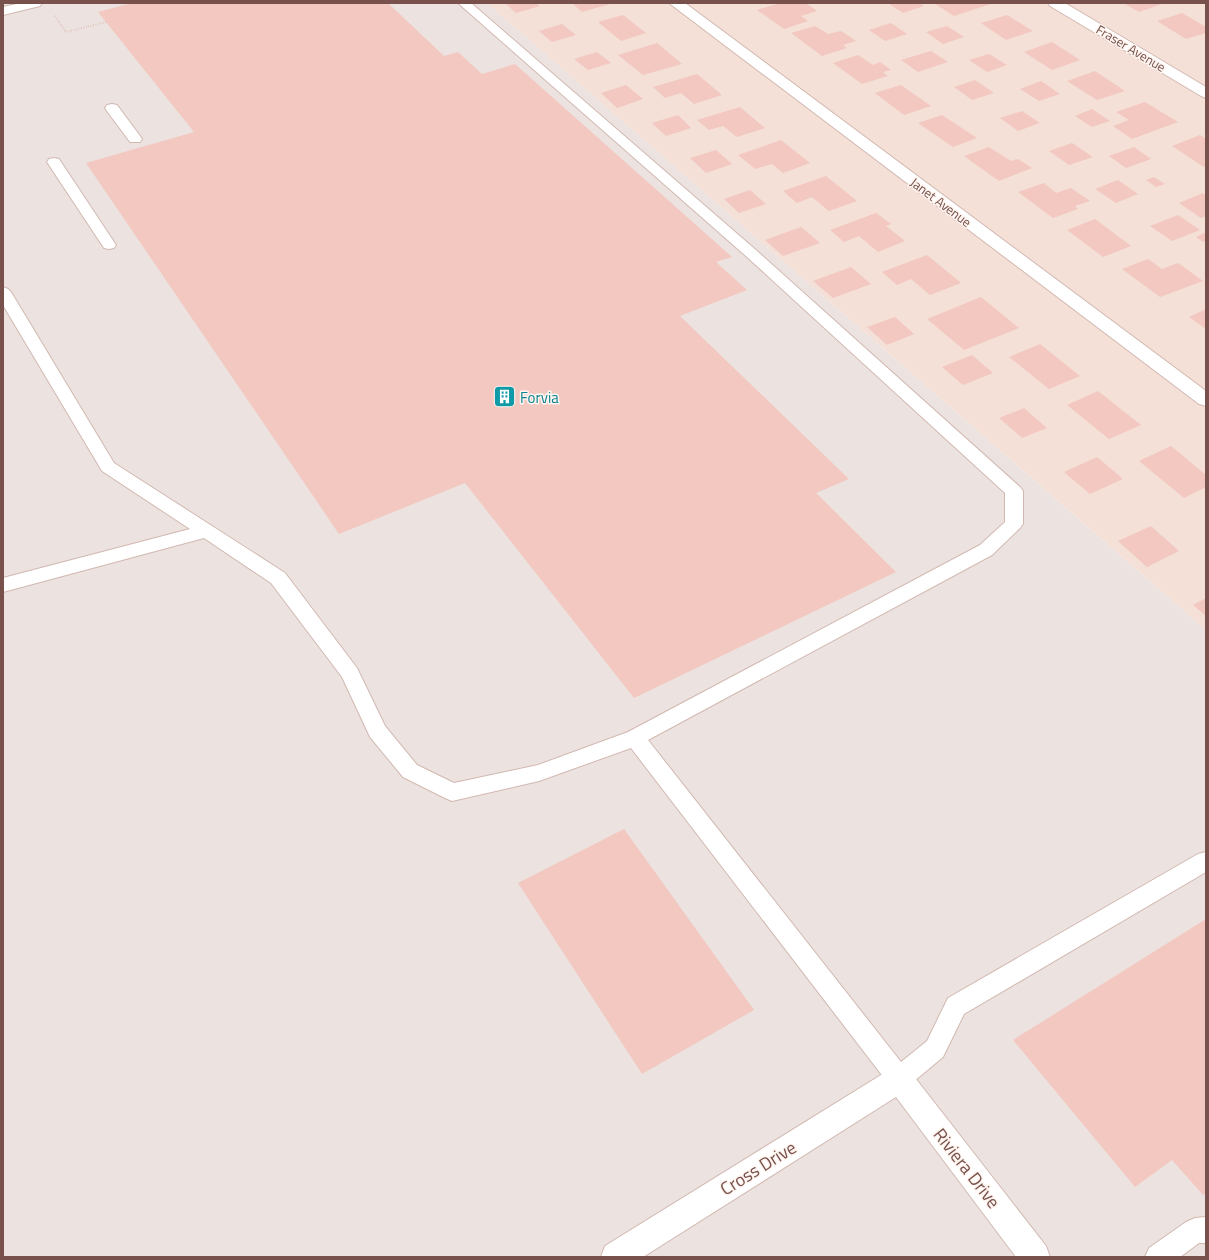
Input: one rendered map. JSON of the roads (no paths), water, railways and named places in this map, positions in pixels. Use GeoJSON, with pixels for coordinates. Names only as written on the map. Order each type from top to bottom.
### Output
{"type":"FeatureCollection","features":[{"type":"Feature","properties":{"kind":"street","name":"Janet Avenue"},"geometry":{"type":"LineString","coordinates":[[676,3],[1206,400]]}},
{"type":"Feature","properties":{"kind":"street","name":"Fraser Avenue"},"geometry":{"type":"LineString","coordinates":[[1055,3],[1206,93]]}},
{"type":"Feature","properties":{"kind":"street","name":"Cross Drive"},"geometry":{"type":"LineString","coordinates":[[616,1257],[899,1079]]}},
{"type":"Feature","properties":{"kind":"street","name":"Riviera Drive"},"geometry":{"type":"LineString","coordinates":[[899,1079],[1036,1257]]}},
{"type":"Feature","properties":{"kind":"lane"},"geometry":{"type":"LineString","coordinates":[[3,11],[36,3]]}},
{"type":"Feature","properties":{"kind":"lane"},"geometry":{"type":"LineString","coordinates":[[3,292],[108,467],[278,578],[350,673],[377,732],[410,771],[452,792],[540,774],[635,738],[924,585],[986,550],[1014,524],[1014,491],[752,254],[464,3]]}},
{"type":"Feature","properties":{"kind":"lane"},"geometry":{"type":"LineString","coordinates":[[112,108],[135,139]]}},
{"type":"Feature","properties":{"kind":"lane"},"geometry":{"type":"LineString","coordinates":[[54,162],[109,245]]}},
{"type":"Feature","properties":{"kind":"lane"},"geometry":{"type":"LineString","coordinates":[[3,584],[206,531]]}},
{"type":"Feature","properties":{"kind":"lane"},"geometry":{"type":"LineString","coordinates":[[635,738],[899,1079],[935,1049],[956,1006],[1206,861]]}},
{"type":"Feature","properties":{"kind":"lane"},"geometry":{"type":"LineString","coordinates":[[1158,1257],[1194,1231],[1206,1230]]}},
{"type":"Feature","properties":{"kind":"place","name":"Forvia"},"geometry":{"type":"Point","coordinates":[505,397]}}]}
